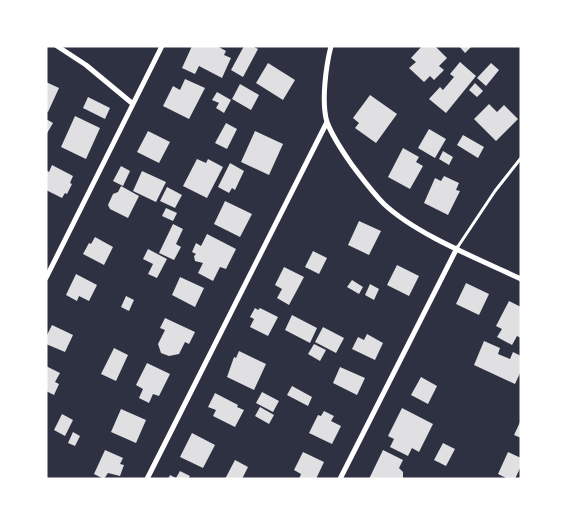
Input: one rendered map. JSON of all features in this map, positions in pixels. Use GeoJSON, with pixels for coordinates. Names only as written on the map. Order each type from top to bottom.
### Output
{"type":"FeatureCollection","features":[{"type":"Feature","properties":{"kind":"street"},"geometry":{"type":"LineString","coordinates":[[57,46],[99,75],[133,104]]}},
{"type":"Feature","properties":{"kind":"street"},"geometry":{"type":"LineString","coordinates":[[46,278],[162,46]]}},
{"type":"Feature","properties":{"kind":"street"},"geometry":{"type":"LineString","coordinates":[[331,46],[326,88],[327,122],[341,150],[383,203],[411,224],[521,279]]}},
{"type":"Feature","properties":{"kind":"street"},"geometry":{"type":"LineString","coordinates":[[147,479],[327,122]]}},
{"type":"Feature","properties":{"kind":"street"},"geometry":{"type":"LineString","coordinates":[[340,479],[457,248]]}},
{"type":"Feature","properties":{"kind":"lane"},"geometry":{"type":"LineString","coordinates":[[457,248],[495,191],[521,158]]}},
{"type":"Feature","properties":{"kind":"building"},"geometry":{"type":"Polygon","coordinates":[[[192,46],[217,46],[226,51],[224,55],[231,58],[222,78],[199,66],[195,74],[182,68],[192,46]]]}},
{"type":"Feature","properties":{"kind":"building"},"geometry":{"type":"Polygon","coordinates":[[[244,46],[252,46],[258,49],[243,77],[231,70],[244,46]]]}},
{"type":"Feature","properties":{"kind":"building"},"geometry":{"type":"Polygon","coordinates":[[[422,46],[435,46],[447,58],[439,66],[444,70],[434,80],[430,76],[424,82],[409,68],[416,62],[411,58],[422,46]]]}},
{"type":"Feature","properties":{"kind":"building"},"geometry":{"type":"Polygon","coordinates":[[[459,46],[472,46],[465,53],[459,46]]]}},
{"type":"Feature","properties":{"kind":"building"},"geometry":{"type":"Polygon","coordinates":[[[460,62],[476,76],[446,113],[429,99],[440,87],[443,90],[454,77],[450,74],[460,62]]]}},
{"type":"Feature","properties":{"kind":"building"},"geometry":{"type":"Polygon","coordinates":[[[268,63],[295,80],[283,100],[256,83],[268,63]]]}},
{"type":"Feature","properties":{"kind":"building"},"geometry":{"type":"Polygon","coordinates":[[[491,63],[499,70],[486,86],[477,78],[491,63]]]}},
{"type":"Feature","properties":{"kind":"building"},"geometry":{"type":"Polygon","coordinates":[[[185,79],[205,88],[189,119],[163,106],[173,86],[180,90],[185,79]]]}},
{"type":"Feature","properties":{"kind":"building"},"geometry":{"type":"Polygon","coordinates":[[[46,82],[59,88],[48,112],[46,111],[46,82]]]}},
{"type":"Feature","properties":{"kind":"building"},"geometry":{"type":"Polygon","coordinates":[[[475,83],[483,91],[477,97],[469,90],[475,83]]]}},
{"type":"Feature","properties":{"kind":"building"},"geometry":{"type":"Polygon","coordinates":[[[240,84],[259,95],[251,110],[232,99],[240,84]]]}},
{"type":"Feature","properties":{"kind":"building"},"geometry":{"type":"Polygon","coordinates":[[[217,92],[231,100],[224,113],[216,108],[219,103],[212,100],[217,92]]]}},
{"type":"Feature","properties":{"kind":"building"},"geometry":{"type":"Polygon","coordinates":[[[370,95],[397,114],[376,143],[355,128],[359,123],[353,118],[370,95]]]}},
{"type":"Feature","properties":{"kind":"building"},"geometry":{"type":"Polygon","coordinates":[[[88,97],[110,108],[105,119],[83,108],[88,97]]]}},
{"type":"Feature","properties":{"kind":"building"},"geometry":{"type":"Polygon","coordinates":[[[489,104],[497,112],[504,105],[518,119],[496,141],[474,119],[489,104]]]}},
{"type":"Feature","properties":{"kind":"building"},"geometry":{"type":"Polygon","coordinates":[[[75,116],[100,128],[86,159],[61,147],[75,116]]]}},
{"type":"Feature","properties":{"kind":"building"},"geometry":{"type":"Polygon","coordinates":[[[46,119],[53,123],[46,135],[46,119]]]}},
{"type":"Feature","properties":{"kind":"building"},"geometry":{"type":"Polygon","coordinates":[[[226,123],[237,129],[227,149],[215,143],[226,123]]]}},
{"type":"Feature","properties":{"kind":"building"},"geometry":{"type":"Polygon","coordinates":[[[429,129],[446,139],[435,158],[418,148],[429,129]]]}},
{"type":"Feature","properties":{"kind":"building"},"geometry":{"type":"Polygon","coordinates":[[[148,131],[170,142],[159,163],[137,152],[148,131]]]}},
{"type":"Feature","properties":{"kind":"building"},"geometry":{"type":"Polygon","coordinates":[[[255,131],[283,144],[269,175],[241,162],[255,131]]]}},
{"type":"Feature","properties":{"kind":"building"},"geometry":{"type":"Polygon","coordinates":[[[463,135],[484,147],[478,158],[457,145],[463,135]]]}},
{"type":"Feature","properties":{"kind":"building"},"geometry":{"type":"Polygon","coordinates":[[[403,148],[419,157],[416,162],[423,166],[410,189],[388,177],[403,148]]]}},
{"type":"Feature","properties":{"kind":"building"},"geometry":{"type":"Polygon","coordinates":[[[443,151],[453,157],[449,165],[439,159],[443,151]]]}},
{"type":"Feature","properties":{"kind":"building"},"geometry":{"type":"Polygon","coordinates":[[[197,159],[206,163],[208,159],[223,167],[207,198],[183,186],[197,159]]]}},
{"type":"Feature","properties":{"kind":"building"},"geometry":{"type":"Polygon","coordinates":[[[230,163],[244,171],[235,190],[232,188],[229,193],[218,187],[230,163]]]}},
{"type":"Feature","properties":{"kind":"building"},"geometry":{"type":"Polygon","coordinates":[[[52,165],[73,176],[70,183],[72,184],[67,194],[65,193],[62,198],[46,190],[46,170],[49,172],[52,165]]]}},
{"type":"Feature","properties":{"kind":"building"},"geometry":{"type":"Polygon","coordinates":[[[121,166],[130,171],[123,186],[113,181],[121,166]]]}},
{"type":"Feature","properties":{"kind":"building"},"geometry":{"type":"Polygon","coordinates":[[[142,171],[166,182],[156,202],[133,191],[142,171]]]}},
{"type":"Feature","properties":{"kind":"building"},"geometry":{"type":"Polygon","coordinates":[[[444,176],[459,183],[456,190],[460,191],[448,215],[424,203],[435,178],[441,181],[444,176]]]}},
{"type":"Feature","properties":{"kind":"building"},"geometry":{"type":"Polygon","coordinates":[[[121,186],[139,196],[128,218],[110,209],[108,205],[113,194],[118,192],[121,186]]]}},
{"type":"Feature","properties":{"kind":"building"},"geometry":{"type":"Polygon","coordinates":[[[167,187],[182,195],[175,208],[160,201],[167,187]]]}},
{"type":"Feature","properties":{"kind":"building"},"geometry":{"type":"Polygon","coordinates":[[[225,201],[252,214],[240,237],[214,224],[225,201]]]}},
{"type":"Feature","properties":{"kind":"building"},"geometry":{"type":"Polygon","coordinates":[[[166,208],[177,213],[173,221],[162,216],[166,208]]]}},
{"type":"Feature","properties":{"kind":"building"},"geometry":{"type":"Polygon","coordinates":[[[359,221],[381,231],[369,255],[348,245],[359,221]]]}},
{"type":"Feature","properties":{"kind":"building"},"geometry":{"type":"Polygon","coordinates":[[[173,224],[183,229],[176,244],[181,247],[174,260],[159,253],[173,224]]]}},
{"type":"Feature","properties":{"kind":"building"},"geometry":{"type":"Polygon","coordinates":[[[207,234],[236,249],[226,269],[220,267],[213,281],[198,273],[203,263],[195,261],[194,256],[196,254],[192,252],[196,243],[201,246],[207,234]]]}},
{"type":"Feature","properties":{"kind":"building"},"geometry":{"type":"Polygon","coordinates":[[[95,237],[113,247],[104,265],[83,254],[95,237]]]}},
{"type":"Feature","properties":{"kind":"building"},"geometry":{"type":"Polygon","coordinates":[[[148,249],[167,259],[157,278],[148,274],[153,264],[143,259],[148,249]]]}},
{"type":"Feature","properties":{"kind":"building"},"geometry":{"type":"Polygon","coordinates":[[[313,251],[327,258],[319,274],[305,267],[313,251]]]}},
{"type":"Feature","properties":{"kind":"building"},"geometry":{"type":"Polygon","coordinates":[[[397,265],[419,276],[409,296],[387,285],[397,265]]]}},
{"type":"Feature","properties":{"kind":"building"},"geometry":{"type":"Polygon","coordinates":[[[284,267],[304,277],[289,305],[277,298],[282,289],[275,285],[284,267]]]}},
{"type":"Feature","properties":{"kind":"building"},"geometry":{"type":"Polygon","coordinates":[[[76,274],[97,285],[89,301],[79,296],[77,301],[66,295],[76,274]]]}},
{"type":"Feature","properties":{"kind":"building"},"geometry":{"type":"Polygon","coordinates":[[[180,277],[204,288],[195,307],[172,295],[180,277]]]}},
{"type":"Feature","properties":{"kind":"building"},"geometry":{"type":"Polygon","coordinates":[[[352,280],[363,287],[359,294],[347,287],[352,280]]]}},
{"type":"Feature","properties":{"kind":"building"},"geometry":{"type":"Polygon","coordinates":[[[466,283],[489,294],[479,315],[456,304],[466,283]]]}},
{"type":"Feature","properties":{"kind":"building"},"geometry":{"type":"Polygon","coordinates":[[[370,284],[379,289],[374,300],[365,295],[370,284]]]}},
{"type":"Feature","properties":{"kind":"building"},"geometry":{"type":"Polygon","coordinates":[[[126,296],[134,300],[129,311],[121,307],[126,296]]]}},
{"type":"Feature","properties":{"kind":"building"},"geometry":{"type":"Polygon","coordinates":[[[509,301],[521,307],[521,338],[517,336],[512,345],[497,337],[502,329],[496,326],[509,301]]]}},
{"type":"Feature","properties":{"kind":"building"},"geometry":{"type":"Polygon","coordinates":[[[255,308],[258,310],[260,308],[278,317],[268,336],[250,327],[254,319],[250,317],[255,308]]]}},
{"type":"Feature","properties":{"kind":"building"},"geometry":{"type":"Polygon","coordinates":[[[292,315],[317,328],[310,343],[285,330],[292,315]]]}},
{"type":"Feature","properties":{"kind":"building"},"geometry":{"type":"Polygon","coordinates":[[[165,318],[195,332],[189,344],[185,342],[179,354],[169,356],[161,353],[158,344],[165,330],[160,328],[165,318]]]}},
{"type":"Feature","properties":{"kind":"building"},"geometry":{"type":"Polygon","coordinates":[[[52,325],[73,335],[65,352],[46,344],[46,337],[52,325]]]}},
{"type":"Feature","properties":{"kind":"building"},"geometry":{"type":"Polygon","coordinates":[[[323,327],[344,338],[336,353],[315,342],[323,327]]]}},
{"type":"Feature","properties":{"kind":"building"},"geometry":{"type":"Polygon","coordinates":[[[367,334],[383,343],[375,360],[352,349],[358,337],[364,340],[367,334]]]}},
{"type":"Feature","properties":{"kind":"building"},"geometry":{"type":"Polygon","coordinates":[[[484,341],[500,348],[498,354],[510,359],[513,352],[521,356],[521,371],[515,384],[474,365],[484,341]]]}},
{"type":"Feature","properties":{"kind":"building"},"geometry":{"type":"Polygon","coordinates":[[[314,344],[326,350],[320,361],[308,354],[314,344]]]}},
{"type":"Feature","properties":{"kind":"building"},"geometry":{"type":"Polygon","coordinates":[[[114,348],[128,355],[116,381],[101,374],[114,348]]]}},
{"type":"Feature","properties":{"kind":"building"},"geometry":{"type":"Polygon","coordinates":[[[239,351],[266,364],[254,390],[227,377],[234,357],[236,358],[239,351]]]}},
{"type":"Feature","properties":{"kind":"building"},"geometry":{"type":"Polygon","coordinates":[[[147,363],[170,374],[159,396],[153,394],[149,403],[139,398],[143,389],[136,385],[147,363]]]}},
{"type":"Feature","properties":{"kind":"building"},"geometry":{"type":"Polygon","coordinates":[[[46,366],[60,373],[55,382],[59,384],[54,395],[46,391],[46,366]]]}},
{"type":"Feature","properties":{"kind":"building"},"geometry":{"type":"Polygon","coordinates":[[[340,367],[365,378],[357,395],[333,383],[340,367]]]}},
{"type":"Feature","properties":{"kind":"building"},"geometry":{"type":"Polygon","coordinates":[[[421,377],[437,386],[428,404],[411,395],[421,377]]]}},
{"type":"Feature","properties":{"kind":"building"},"geometry":{"type":"Polygon","coordinates":[[[292,386],[312,397],[308,406],[287,395],[292,386]]]}},
{"type":"Feature","properties":{"kind":"building"},"geometry":{"type":"Polygon","coordinates":[[[262,392],[279,401],[273,412],[256,403],[262,392]]]}},
{"type":"Feature","properties":{"kind":"building"},"geometry":{"type":"Polygon","coordinates":[[[215,393],[244,410],[235,427],[213,416],[216,410],[208,407],[215,393]]]}},
{"type":"Feature","properties":{"kind":"building"},"geometry":{"type":"Polygon","coordinates":[[[260,407],[274,415],[269,424],[255,416],[260,407]]]}},
{"type":"Feature","properties":{"kind":"building"},"geometry":{"type":"Polygon","coordinates":[[[402,408],[433,424],[419,452],[412,448],[408,456],[390,447],[394,439],[388,436],[402,408]]]}},
{"type":"Feature","properties":{"kind":"building"},"geometry":{"type":"Polygon","coordinates":[[[121,409],[146,420],[136,443],[111,432],[121,409]]]}},
{"type":"Feature","properties":{"kind":"building"},"geometry":{"type":"Polygon","coordinates":[[[324,411],[334,416],[331,421],[341,426],[332,444],[309,433],[318,415],[321,416],[324,411]]]}},
{"type":"Feature","properties":{"kind":"building"},"geometry":{"type":"Polygon","coordinates":[[[62,414],[73,420],[65,436],[54,430],[62,414]]]}},
{"type":"Feature","properties":{"kind":"building"},"geometry":{"type":"Polygon","coordinates":[[[521,420],[521,438],[514,435],[521,420]]]}},
{"type":"Feature","properties":{"kind":"building"},"geometry":{"type":"Polygon","coordinates":[[[73,432],[80,436],[75,446],[68,443],[73,432]]]}},
{"type":"Feature","properties":{"kind":"building"},"geometry":{"type":"Polygon","coordinates":[[[192,433],[215,445],[203,468],[180,457],[192,433]]]}},
{"type":"Feature","properties":{"kind":"building"},"geometry":{"type":"Polygon","coordinates":[[[443,443],[455,449],[446,466],[434,460],[443,443]]]}},
{"type":"Feature","properties":{"kind":"building"},"geometry":{"type":"Polygon","coordinates":[[[105,450],[123,458],[120,464],[124,465],[120,476],[108,473],[104,479],[94,474],[105,450]]]}},
{"type":"Feature","properties":{"kind":"building"},"geometry":{"type":"Polygon","coordinates":[[[383,450],[403,460],[399,468],[403,472],[403,479],[369,479],[383,450]]]}},
{"type":"Feature","properties":{"kind":"building"},"geometry":{"type":"Polygon","coordinates":[[[303,452],[324,462],[316,479],[299,479],[301,474],[294,470],[303,452]]]}},
{"type":"Feature","properties":{"kind":"building"},"geometry":{"type":"Polygon","coordinates":[[[508,452],[521,458],[521,466],[515,479],[508,479],[498,474],[508,452]]]}},
{"type":"Feature","properties":{"kind":"building"},"geometry":{"type":"Polygon","coordinates":[[[235,460],[248,467],[242,479],[225,479],[235,460]]]}},
{"type":"Feature","properties":{"kind":"building"},"geometry":{"type":"Polygon","coordinates":[[[180,471],[190,476],[188,479],[168,479],[170,475],[176,478],[180,471]]]}}]}
